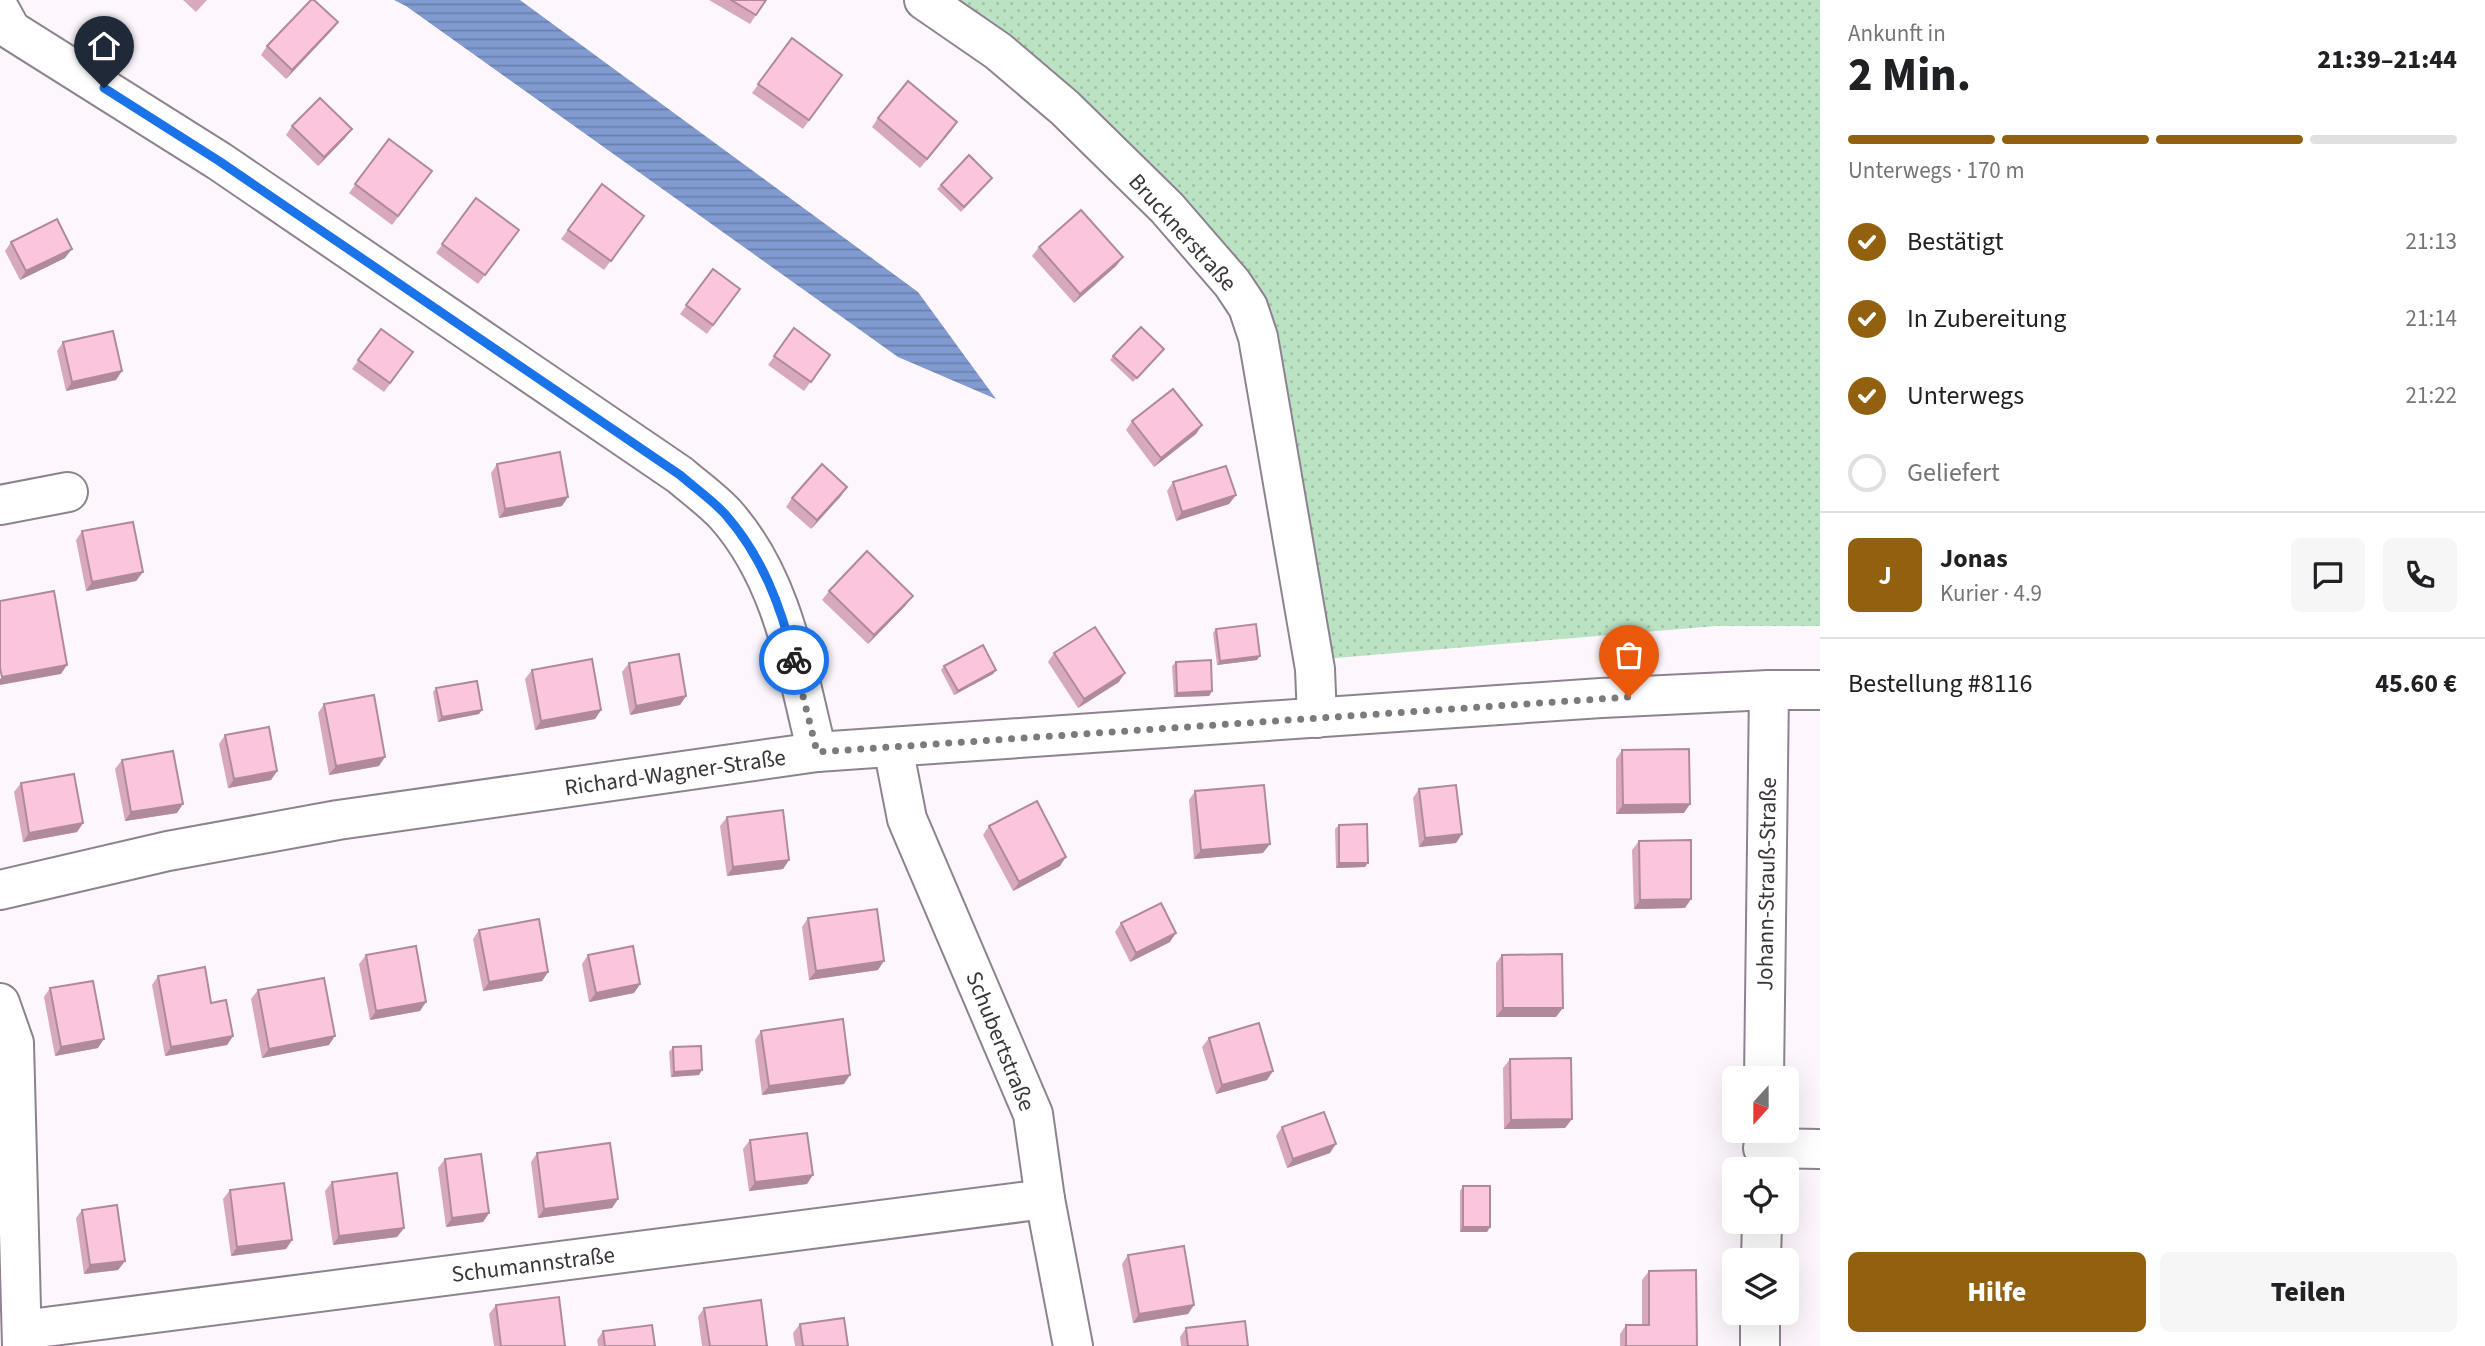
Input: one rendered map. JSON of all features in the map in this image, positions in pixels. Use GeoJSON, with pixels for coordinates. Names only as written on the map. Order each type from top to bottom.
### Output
{"type":"FeatureCollection","features":[{"type":"Feature","properties":{"kind":"street"},"geometry":{"type":"LineString","coordinates":[[13,0],[0,9],[11,30],[219,161],[680,475],[724,513],[750,547],[772,587],[786,627],[817,752]]}},
{"type":"Feature","properties":{"kind":"street","name":"Brucknerstraße"},"geometry":{"type":"LineString","coordinates":[[924,0],[998,51],[1065,108],[1167,208],[1232,284],[1248,307],[1258,337],[1315,669],[1317,718]]}},
{"type":"Feature","properties":{"kind":"street"},"geometry":{"type":"LineString","coordinates":[[0,505],[68,492]]}},
{"type":"Feature","properties":{"kind":"street","name":"Johann-Strauß-Straße"},"geometry":{"type":"LineString","coordinates":[[1764,1066],[1769,690]]}},
{"type":"Feature","properties":{"kind":"street","name":"Richard-Wagner-Straße"},"geometry":{"type":"LineString","coordinates":[[0,890],[168,851],[338,820],[817,752],[1601,698],[1820,690]]}},
{"type":"Feature","properties":{"kind":"street","name":"Schubertstraße"},"geometry":{"type":"LineString","coordinates":[[893,747],[908,818],[1033,1114],[1045,1199],[1073,1346]]}},
{"type":"Feature","properties":{"kind":"street"},"geometry":{"type":"LineString","coordinates":[[0,1003],[14,1043],[22,1338]]}},
{"type":"Feature","properties":{"kind":"street"},"geometry":{"type":"LineString","coordinates":[[1763,1149],[1820,1149]]}},
{"type":"Feature","properties":{"kind":"street","name":"Schumannstraße"},"geometry":{"type":"LineString","coordinates":[[22,1338],[1045,1199]]}},
{"type":"Feature","properties":{"kind":"street"},"geometry":{"type":"LineString","coordinates":[[1760,1325],[1760,1346]]}},
{"type":"Feature","properties":{"kind":"green space"},"geometry":{"type":"Polygon","coordinates":[[[944,0],[1820,0],[1820,626],[1716,626],[1324,659],[1271,309],[1092,106],[944,0]]]}},
{"type":"Feature","properties":{"kind":"water"},"geometry":{"type":"Polygon","coordinates":[[[394,0],[520,0],[918,292],[996,399],[898,357],[394,0]]]}},
{"type":"Feature","properties":{"kind":"building"},"geometry":{"type":"Polygon","coordinates":[[[311,0],[338,22],[292,70],[267,46],[311,0]]]}},
{"type":"Feature","properties":{"kind":"building"},"geometry":{"type":"Polygon","coordinates":[[[731,0],[766,0],[756,15],[731,0]]]}},
{"type":"Feature","properties":{"kind":"building"},"geometry":{"type":"Polygon","coordinates":[[[792,38],[842,75],[809,120],[758,84],[792,38]]]}},
{"type":"Feature","properties":{"kind":"building"},"geometry":{"type":"Polygon","coordinates":[[[908,81],[957,122],[927,159],[878,118],[908,81]]]}},
{"type":"Feature","properties":{"kind":"building"},"geometry":{"type":"Polygon","coordinates":[[[320,98],[352,129],[324,157],[292,126],[320,98]]]}},
{"type":"Feature","properties":{"kind":"building"},"geometry":{"type":"Polygon","coordinates":[[[389,139],[432,171],[398,216],[355,184],[389,139]]]}},
{"type":"Feature","properties":{"kind":"building"},"geometry":{"type":"Polygon","coordinates":[[[969,155],[992,178],[964,207],[941,185],[969,155]]]}},
{"type":"Feature","properties":{"kind":"building"},"geometry":{"type":"Polygon","coordinates":[[[602,184],[644,216],[611,261],[568,230],[602,184]]]}},
{"type":"Feature","properties":{"kind":"building"},"geometry":{"type":"Polygon","coordinates":[[[476,198],[519,230],[485,275],[442,244],[476,198]]]}},
{"type":"Feature","properties":{"kind":"building"},"geometry":{"type":"Polygon","coordinates":[[[1081,210],[1123,257],[1080,294],[1039,247],[1081,210]]]}},
{"type":"Feature","properties":{"kind":"building"},"geometry":{"type":"Polygon","coordinates":[[[57,219],[72,249],[26,271],[11,242],[57,219]]]}},
{"type":"Feature","properties":{"kind":"building"},"geometry":{"type":"Polygon","coordinates":[[[713,269],[740,289],[713,325],[686,305],[713,269]]]}},
{"type":"Feature","properties":{"kind":"building"},"geometry":{"type":"Polygon","coordinates":[[[1141,327],[1164,349],[1137,378],[1113,356],[1141,327]]]}},
{"type":"Feature","properties":{"kind":"building"},"geometry":{"type":"Polygon","coordinates":[[[794,328],[830,355],[811,382],[774,356],[794,328]]]}},
{"type":"Feature","properties":{"kind":"building"},"geometry":{"type":"Polygon","coordinates":[[[381,329],[413,352],[390,383],[358,360],[381,329]]]}},
{"type":"Feature","properties":{"kind":"building"},"geometry":{"type":"Polygon","coordinates":[[[113,331],[122,371],[72,382],[63,342],[113,331]]]}},
{"type":"Feature","properties":{"kind":"building"},"geometry":{"type":"Polygon","coordinates":[[[1173,389],[1202,425],[1161,458],[1132,421],[1173,389]]]}},
{"type":"Feature","properties":{"kind":"building"},"geometry":{"type":"Polygon","coordinates":[[[560,452],[568,497],[505,509],[497,464],[560,452]]]}},
{"type":"Feature","properties":{"kind":"building"},"geometry":{"type":"Polygon","coordinates":[[[822,464],[847,487],[817,520],[792,498],[822,464]]]}},
{"type":"Feature","properties":{"kind":"building"},"geometry":{"type":"Polygon","coordinates":[[[1226,466],[1236,495],[1182,512],[1173,482],[1226,466]]]}},
{"type":"Feature","properties":{"kind":"building"},"geometry":{"type":"Polygon","coordinates":[[[133,522],[143,572],[92,582],[82,531],[133,522]]]}},
{"type":"Feature","properties":{"kind":"building"},"geometry":{"type":"Polygon","coordinates":[[[867,551],[913,596],[874,635],[829,591],[867,551]]]}},
{"type":"Feature","properties":{"kind":"building"},"geometry":{"type":"Polygon","coordinates":[[[54,591],[67,665],[2,677],[0,601],[54,591]]]}},
{"type":"Feature","properties":{"kind":"building"},"geometry":{"type":"Polygon","coordinates":[[[1256,624],[1260,656],[1220,661],[1216,629],[1256,624]]]}},
{"type":"Feature","properties":{"kind":"building"},"geometry":{"type":"Polygon","coordinates":[[[1095,627],[1125,673],[1084,699],[1054,653],[1095,627]]]}},
{"type":"Feature","properties":{"kind":"building"},"geometry":{"type":"Polygon","coordinates":[[[983,645],[996,670],[958,691],[944,666],[983,645]]]}},
{"type":"Feature","properties":{"kind":"building"},"geometry":{"type":"Polygon","coordinates":[[[679,654],[686,696],[636,706],[629,663],[679,654]]]}},
{"type":"Feature","properties":{"kind":"building"},"geometry":{"type":"Polygon","coordinates":[[[592,659],[601,710],[541,721],[532,670],[592,659]]]}},
{"type":"Feature","properties":{"kind":"building"},"geometry":{"type":"Polygon","coordinates":[[[1211,660],[1212,691],[1177,693],[1176,662],[1211,660]]]}},
{"type":"Feature","properties":{"kind":"building"},"geometry":{"type":"Polygon","coordinates":[[[477,681],[482,710],[442,717],[436,688],[477,681]]]}},
{"type":"Feature","properties":{"kind":"building"},"geometry":{"type":"Polygon","coordinates":[[[374,695],[385,757],[336,766],[324,704],[374,695]]]}},
{"type":"Feature","properties":{"kind":"building"},"geometry":{"type":"Polygon","coordinates":[[[269,727],[277,771],[234,779],[225,735],[269,727]]]}},
{"type":"Feature","properties":{"kind":"building"},"geometry":{"type":"Polygon","coordinates":[[[1689,749],[1690,804],[1623,805],[1622,750],[1689,749]]]}},
{"type":"Feature","properties":{"kind":"building"},"geometry":{"type":"Polygon","coordinates":[[[173,751],[183,804],[131,812],[122,760],[173,751]]]}},
{"type":"Feature","properties":{"kind":"building"},"geometry":{"type":"Polygon","coordinates":[[[74,774],[83,823],[29,833],[21,783],[74,774]]]}},
{"type":"Feature","properties":{"kind":"building"},"geometry":{"type":"Polygon","coordinates":[[[1264,785],[1270,844],[1201,850],[1195,791],[1264,785]]]}},
{"type":"Feature","properties":{"kind":"building"},"geometry":{"type":"Polygon","coordinates":[[[1456,785],[1462,834],[1425,838],[1419,789],[1456,785]]]}},
{"type":"Feature","properties":{"kind":"building"},"geometry":{"type":"Polygon","coordinates":[[[1037,801],[1066,857],[1019,882],[989,826],[1037,801]]]}},
{"type":"Feature","properties":{"kind":"building"},"geometry":{"type":"Polygon","coordinates":[[[783,810],[789,860],[733,867],[727,817],[783,810]]]}},
{"type":"Feature","properties":{"kind":"building"},"geometry":{"type":"Polygon","coordinates":[[[1367,824],[1368,863],[1339,863],[1339,825],[1367,824]]]}},
{"type":"Feature","properties":{"kind":"building"},"geometry":{"type":"Polygon","coordinates":[[[1691,840],[1691,899],[1640,900],[1639,841],[1691,840]]]}},
{"type":"Feature","properties":{"kind":"building"},"geometry":{"type":"Polygon","coordinates":[[[1161,903],[1176,933],[1136,953],[1121,923],[1161,903]]]}},
{"type":"Feature","properties":{"kind":"building"},"geometry":{"type":"Polygon","coordinates":[[[877,909],[884,961],[816,971],[808,918],[877,909]]]}},
{"type":"Feature","properties":{"kind":"building"},"geometry":{"type":"Polygon","coordinates":[[[539,919],[548,972],[489,982],[479,930],[539,919]]]}},
{"type":"Feature","properties":{"kind":"building"},"geometry":{"type":"Polygon","coordinates":[[[416,946],[426,1002],[376,1011],[366,955],[416,946]]]}},
{"type":"Feature","properties":{"kind":"building"},"geometry":{"type":"Polygon","coordinates":[[[633,946],[640,984],[596,993],[588,955],[633,946]]]}},
{"type":"Feature","properties":{"kind":"building"},"geometry":{"type":"Polygon","coordinates":[[[1562,954],[1563,1008],[1503,1008],[1502,955],[1562,954]]]}},
{"type":"Feature","properties":{"kind":"building"},"geometry":{"type":"Polygon","coordinates":[[[205,967],[211,1003],[226,1000],[233,1036],[171,1047],[158,976],[205,967]]]}},
{"type":"Feature","properties":{"kind":"building"},"geometry":{"type":"Polygon","coordinates":[[[324,978],[335,1036],[269,1049],[258,990],[324,978]]]}},
{"type":"Feature","properties":{"kind":"building"},"geometry":{"type":"Polygon","coordinates":[[[93,981],[104,1039],[61,1047],[50,988],[93,981]]]}},
{"type":"Feature","properties":{"kind":"building"},"geometry":{"type":"Polygon","coordinates":[[[843,1019],[850,1075],[769,1086],[761,1031],[843,1019]]]}},
{"type":"Feature","properties":{"kind":"building"},"geometry":{"type":"Polygon","coordinates":[[[1259,1023],[1273,1071],[1222,1085],[1209,1038],[1259,1023]]]}},
{"type":"Feature","properties":{"kind":"building"},"geometry":{"type":"Polygon","coordinates":[[[701,1046],[702,1070],[674,1072],[673,1047],[701,1046]]]}},
{"type":"Feature","properties":{"kind":"building"},"geometry":{"type":"Polygon","coordinates":[[[1571,1058],[1572,1119],[1511,1120],[1510,1059],[1571,1058]]]}},
{"type":"Feature","properties":{"kind":"building"},"geometry":{"type":"Polygon","coordinates":[[[1324,1112],[1336,1144],[1293,1159],[1282,1127],[1324,1112]]]}},
{"type":"Feature","properties":{"kind":"building"},"geometry":{"type":"Polygon","coordinates":[[[807,1133],[813,1175],[755,1182],[750,1140],[807,1133]]]}},
{"type":"Feature","properties":{"kind":"building"},"geometry":{"type":"Polygon","coordinates":[[[610,1143],[618,1199],[544,1209],[537,1153],[610,1143]]]}},
{"type":"Feature","properties":{"kind":"building"},"geometry":{"type":"Polygon","coordinates":[[[481,1154],[489,1213],[452,1218],[445,1159],[481,1154]]]}},
{"type":"Feature","properties":{"kind":"building"},"geometry":{"type":"Polygon","coordinates":[[[397,1173],[404,1228],[339,1236],[332,1182],[397,1173]]]}},
{"type":"Feature","properties":{"kind":"building"},"geometry":{"type":"Polygon","coordinates":[[[284,1183],[292,1240],[237,1247],[230,1190],[284,1183]]]}},
{"type":"Feature","properties":{"kind":"building"},"geometry":{"type":"Polygon","coordinates":[[[1463,1186],[1490,1186],[1490,1227],[1463,1227],[1463,1186]]]}},
{"type":"Feature","properties":{"kind":"building"},"geometry":{"type":"Polygon","coordinates":[[[117,1205],[125,1261],[90,1265],[82,1210],[117,1205]]]}},
{"type":"Feature","properties":{"kind":"building"},"geometry":{"type":"Polygon","coordinates":[[[1184,1246],[1194,1305],[1139,1314],[1128,1255],[1184,1246]]]}},
{"type":"Feature","properties":{"kind":"building"},"geometry":{"type":"Polygon","coordinates":[[[1696,1270],[1697,1346],[1626,1346],[1626,1325],[1649,1325],[1649,1271],[1696,1270]]]}},
{"type":"Feature","properties":{"kind":"building"},"geometry":{"type":"Polygon","coordinates":[[[559,1297],[565,1346],[501,1346],[496,1305],[559,1297]]]}},
{"type":"Feature","properties":{"kind":"building"},"geometry":{"type":"Polygon","coordinates":[[[761,1300],[767,1346],[710,1346],[704,1308],[761,1300]]]}},
{"type":"Feature","properties":{"kind":"building"},"geometry":{"type":"Polygon","coordinates":[[[844,1318],[848,1346],[803,1346],[800,1324],[844,1318]]]}},
{"type":"Feature","properties":{"kind":"building"},"geometry":{"type":"Polygon","coordinates":[[[1245,1321],[1248,1346],[1188,1346],[1186,1328],[1245,1321]]]}},
{"type":"Feature","properties":{"kind":"building"},"geometry":{"type":"Polygon","coordinates":[[[652,1325],[655,1346],[605,1346],[603,1331],[652,1325]]]}},
{"type":"Feature","properties":{"kind":"way so far"},"geometry":{"type":"LineString","coordinates":[[794,660],[817,752],[1629,697]]}},
{"type":"Feature","properties":{"kind":"route"},"geometry":{"type":"LineString","coordinates":[[104,88],[219,161],[680,475],[724,513],[750,547],[772,587],[794,660]]}}]}
